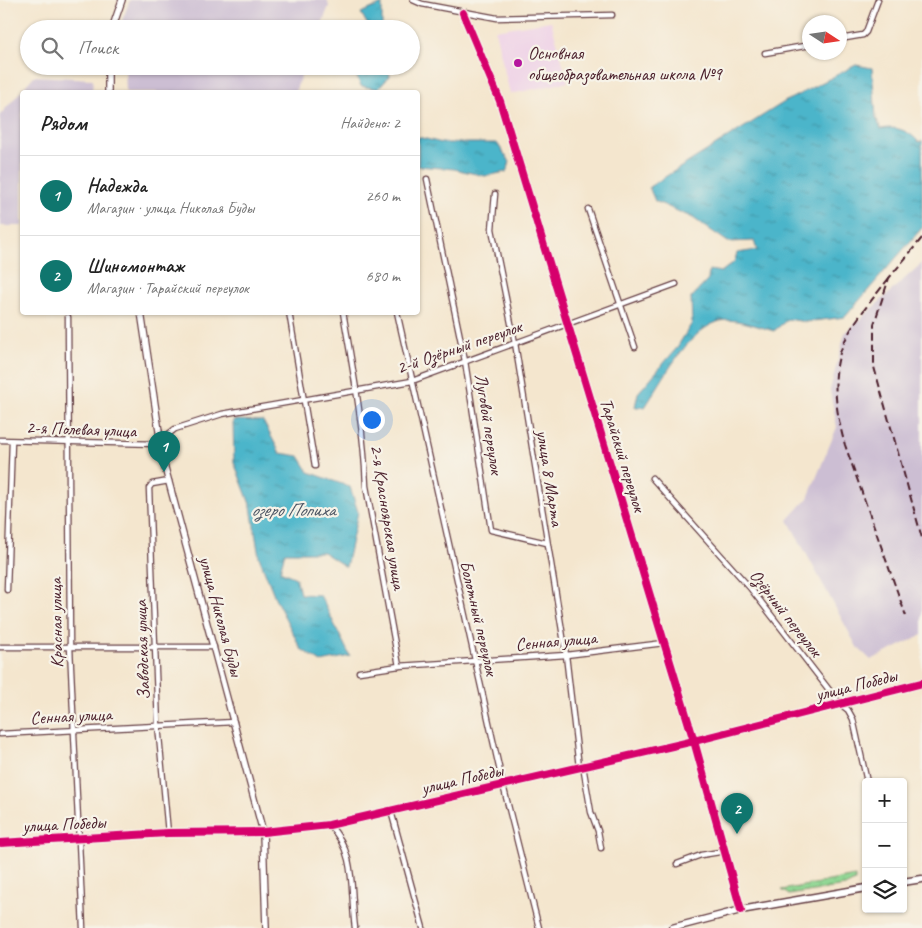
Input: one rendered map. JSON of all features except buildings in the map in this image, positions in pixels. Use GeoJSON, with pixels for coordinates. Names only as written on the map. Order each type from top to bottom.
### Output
{"type":"FeatureCollection","features":[{"type":"Feature","properties":{"kind":"main road"},"geometry":{"type":"LineString","coordinates":[[907,881],[922,879]]}},
{"type":"Feature","properties":{"kind":"main road"},"geometry":{"type":"LineString","coordinates":[[672,928],[741,910],[862,889]]}},
{"type":"Feature","properties":{"kind":"street"},"geometry":{"type":"LineString","coordinates":[[115,20],[122,0]]}},
{"type":"Feature","properties":{"kind":"street"},"geometry":{"type":"LineString","coordinates":[[412,0],[463,13],[497,18],[612,15]]}},
{"type":"Feature","properties":{"kind":"street"},"geometry":{"type":"LineString","coordinates":[[847,38],[863,35],[866,32],[878,0]]}},
{"type":"Feature","properties":{"kind":"street","name":"Тарайский переулок"},"geometry":{"type":"LineString","coordinates":[[463,13],[500,101],[694,741],[741,910]]}},
{"type":"Feature","properties":{"kind":"street"},"geometry":{"type":"LineString","coordinates":[[765,53],[802,46]]}},
{"type":"Feature","properties":{"kind":"street"},"geometry":{"type":"LineString","coordinates":[[108,75],[108,90]]}},
{"type":"Feature","properties":{"kind":"street","name":"Луговой переулок"},"geometry":{"type":"LineString","coordinates":[[428,179],[465,361],[491,530],[547,543]]}},
{"type":"Feature","properties":{"kind":"street","name":"улица 8 Марта"},"geometry":{"type":"LineString","coordinates":[[495,194],[492,229],[515,343],[566,655],[581,767],[601,848]]}},
{"type":"Feature","properties":{"kind":"street"},"geometry":{"type":"LineString","coordinates":[[588,209],[635,347]]}},
{"type":"Feature","properties":{"kind":"street","name":"2-й Озёрный переулок"},"geometry":{"type":"LineString","coordinates":[[160,442],[175,429],[222,414],[303,398],[412,381],[676,284]]}},
{"type":"Feature","properties":{"kind":"street","name":"улица Николая Буды"},"geometry":{"type":"LineString","coordinates":[[141,315],[160,442],[169,481],[262,832],[266,928]]}},
{"type":"Feature","properties":{"kind":"street"},"geometry":{"type":"LineString","coordinates":[[289,315],[315,466]]}},
{"type":"Feature","properties":{"kind":"street","name":"2-я Красноярская улица"},"geometry":{"type":"LineString","coordinates":[[343,315],[365,459],[366,486],[399,666]]}},
{"type":"Feature","properties":{"kind":"street","name":"Болотный переулок"},"geometry":{"type":"LineString","coordinates":[[398,315],[503,784],[539,928]]}},
{"type":"Feature","properties":{"kind":"street","name":"Красная улица"},"geometry":{"type":"LineString","coordinates":[[68,317],[70,647],[83,928]]}},
{"type":"Feature","properties":{"kind":"street","name":"2-я Полевая улица"},"geometry":{"type":"LineString","coordinates":[[0,440],[149,446],[160,442]]}},
{"type":"Feature","properties":{"kind":"street"},"geometry":{"type":"LineString","coordinates":[[7,590],[12,441]]}},
{"type":"Feature","properties":{"kind":"street","name":"Озёрный переулок"},"geometry":{"type":"LineString","coordinates":[[652,478],[752,589],[840,704],[848,710],[853,719],[866,778]]}},
{"type":"Feature","properties":{"kind":"street","name":"Заводская улица"},"geometry":{"type":"LineString","coordinates":[[168,834],[158,725],[149,488],[152,484],[169,481]]}},
{"type":"Feature","properties":{"kind":"street","name":"Сенная улица"},"geometry":{"type":"LineString","coordinates":[[359,672],[399,666],[566,655],[664,643]]}},
{"type":"Feature","properties":{"kind":"street"},"geometry":{"type":"LineString","coordinates":[[0,647],[214,647]]}},
{"type":"Feature","properties":{"kind":"street","name":"улица Победы"},"geometry":{"type":"LineString","coordinates":[[0,842],[168,834],[262,832],[328,825],[694,741],[922,684]]}},
{"type":"Feature","properties":{"kind":"street","name":"Сенная улица"},"geometry":{"type":"LineString","coordinates":[[0,734],[234,722]]}},
{"type":"Feature","properties":{"kind":"street"},"geometry":{"type":"LineString","coordinates":[[391,811],[423,928]]}},
{"type":"Feature","properties":{"kind":"street"},"geometry":{"type":"LineString","coordinates":[[328,825],[345,844],[351,875],[355,928]]}},
{"type":"Feature","properties":{"kind":"street"},"geometry":{"type":"LineString","coordinates":[[677,864],[701,854],[726,851]]}},
{"type":"Feature","properties":{"kind":"shaded area"},"geometry":{"type":"Polygon","coordinates":[[[130,0],[327,0],[329,6],[324,20],[122,20],[130,0]]]}},
{"type":"Feature","properties":{"kind":"shaded area"},"geometry":{"type":"Polygon","coordinates":[[[551,21],[568,82],[510,94],[495,30],[551,21]]]}},
{"type":"Feature","properties":{"kind":"shaded area"},"geometry":{"type":"Polygon","coordinates":[[[125,75],[302,75],[296,90],[126,90],[125,75]]]}},
{"type":"Feature","properties":{"kind":"shaded area"},"geometry":{"type":"Polygon","coordinates":[[[34,76],[93,79],[92,90],[22,90],[34,76]]]}},
{"type":"Feature","properties":{"kind":"shaded area"},"geometry":{"type":"Polygon","coordinates":[[[20,92],[20,226],[0,226],[0,115],[20,92]]]}},
{"type":"Feature","properties":{"kind":"shaded area"},"geometry":{"type":"Polygon","coordinates":[[[922,263],[922,635],[871,660],[857,647],[788,520],[808,498],[837,427],[830,390],[845,333],[922,263]]]}},
{"type":"Feature","properties":{"kind":"green space"},"geometry":{"type":"Polygon","coordinates":[[[855,876],[855,881],[845,886],[789,895],[782,890],[855,876]]]}},
{"type":"Feature","properties":{"kind":"water"},"geometry":{"type":"Polygon","coordinates":[[[382,4],[382,20],[365,20],[361,13],[382,4]]]}},
{"type":"Feature","properties":{"kind":"water"},"geometry":{"type":"Polygon","coordinates":[[[856,65],[872,68],[876,118],[881,129],[892,128],[901,130],[911,134],[919,142],[922,141],[922,228],[845,317],[806,322],[788,319],[774,331],[738,321],[723,320],[717,322],[695,336],[685,347],[645,407],[635,407],[638,393],[676,349],[692,323],[691,298],[708,280],[709,270],[721,272],[734,262],[737,253],[757,250],[754,241],[728,242],[693,218],[655,201],[649,187],[786,101],[856,65]]]}},
{"type":"Feature","properties":{"kind":"water"},"geometry":{"type":"Polygon","coordinates":[[[356,75],[390,75],[378,89],[361,86],[356,75]]]}},
{"type":"Feature","properties":{"kind":"water"},"geometry":{"type":"Polygon","coordinates":[[[420,138],[442,143],[497,143],[510,162],[506,172],[485,176],[454,169],[420,166],[420,138]]]}},
{"type":"Feature","properties":{"kind":"water","name":"озеро Попиха"},"geometry":{"type":"Polygon","coordinates":[[[233,420],[263,421],[280,453],[299,456],[309,472],[350,487],[358,512],[346,567],[323,552],[285,552],[280,571],[296,578],[300,594],[320,595],[350,656],[321,662],[301,649],[276,600],[259,557],[251,507],[234,462],[233,420]]]}},
{"type":"Feature","properties":{"kind":"railway"},"geometry":{"type":"LineString","coordinates":[[922,238],[889,278],[874,324],[874,367],[922,538]]}},
{"type":"Feature","properties":{"kind":"railway"},"geometry":{"type":"LineString","coordinates":[[889,278],[861,314],[844,343],[837,364],[836,399],[845,445],[906,616]]}},
{"type":"Feature","properties":{"kind":"cycle path"},"geometry":{"type":"LineString","coordinates":[[463,13],[500,101],[694,741],[741,910]]}},
{"type":"Feature","properties":{"kind":"cycle path"},"geometry":{"type":"LineString","coordinates":[[0,843],[168,833],[263,832],[329,825],[694,741],[922,683]]}},
{"type":"Feature","properties":{"kind":"place","name":"Основная общеобразовательная школа №9"},"geometry":{"type":"Point","coordinates":[518,63]}},
{"type":"Feature","properties":{"kind":"place","name":"Надежда"},"geometry":{"type":"Point","coordinates":[164,472]}},
{"type":"Feature","properties":{"kind":"place","name":"Шиномонтаж"},"geometry":{"type":"Point","coordinates":[737,834]}}]}
